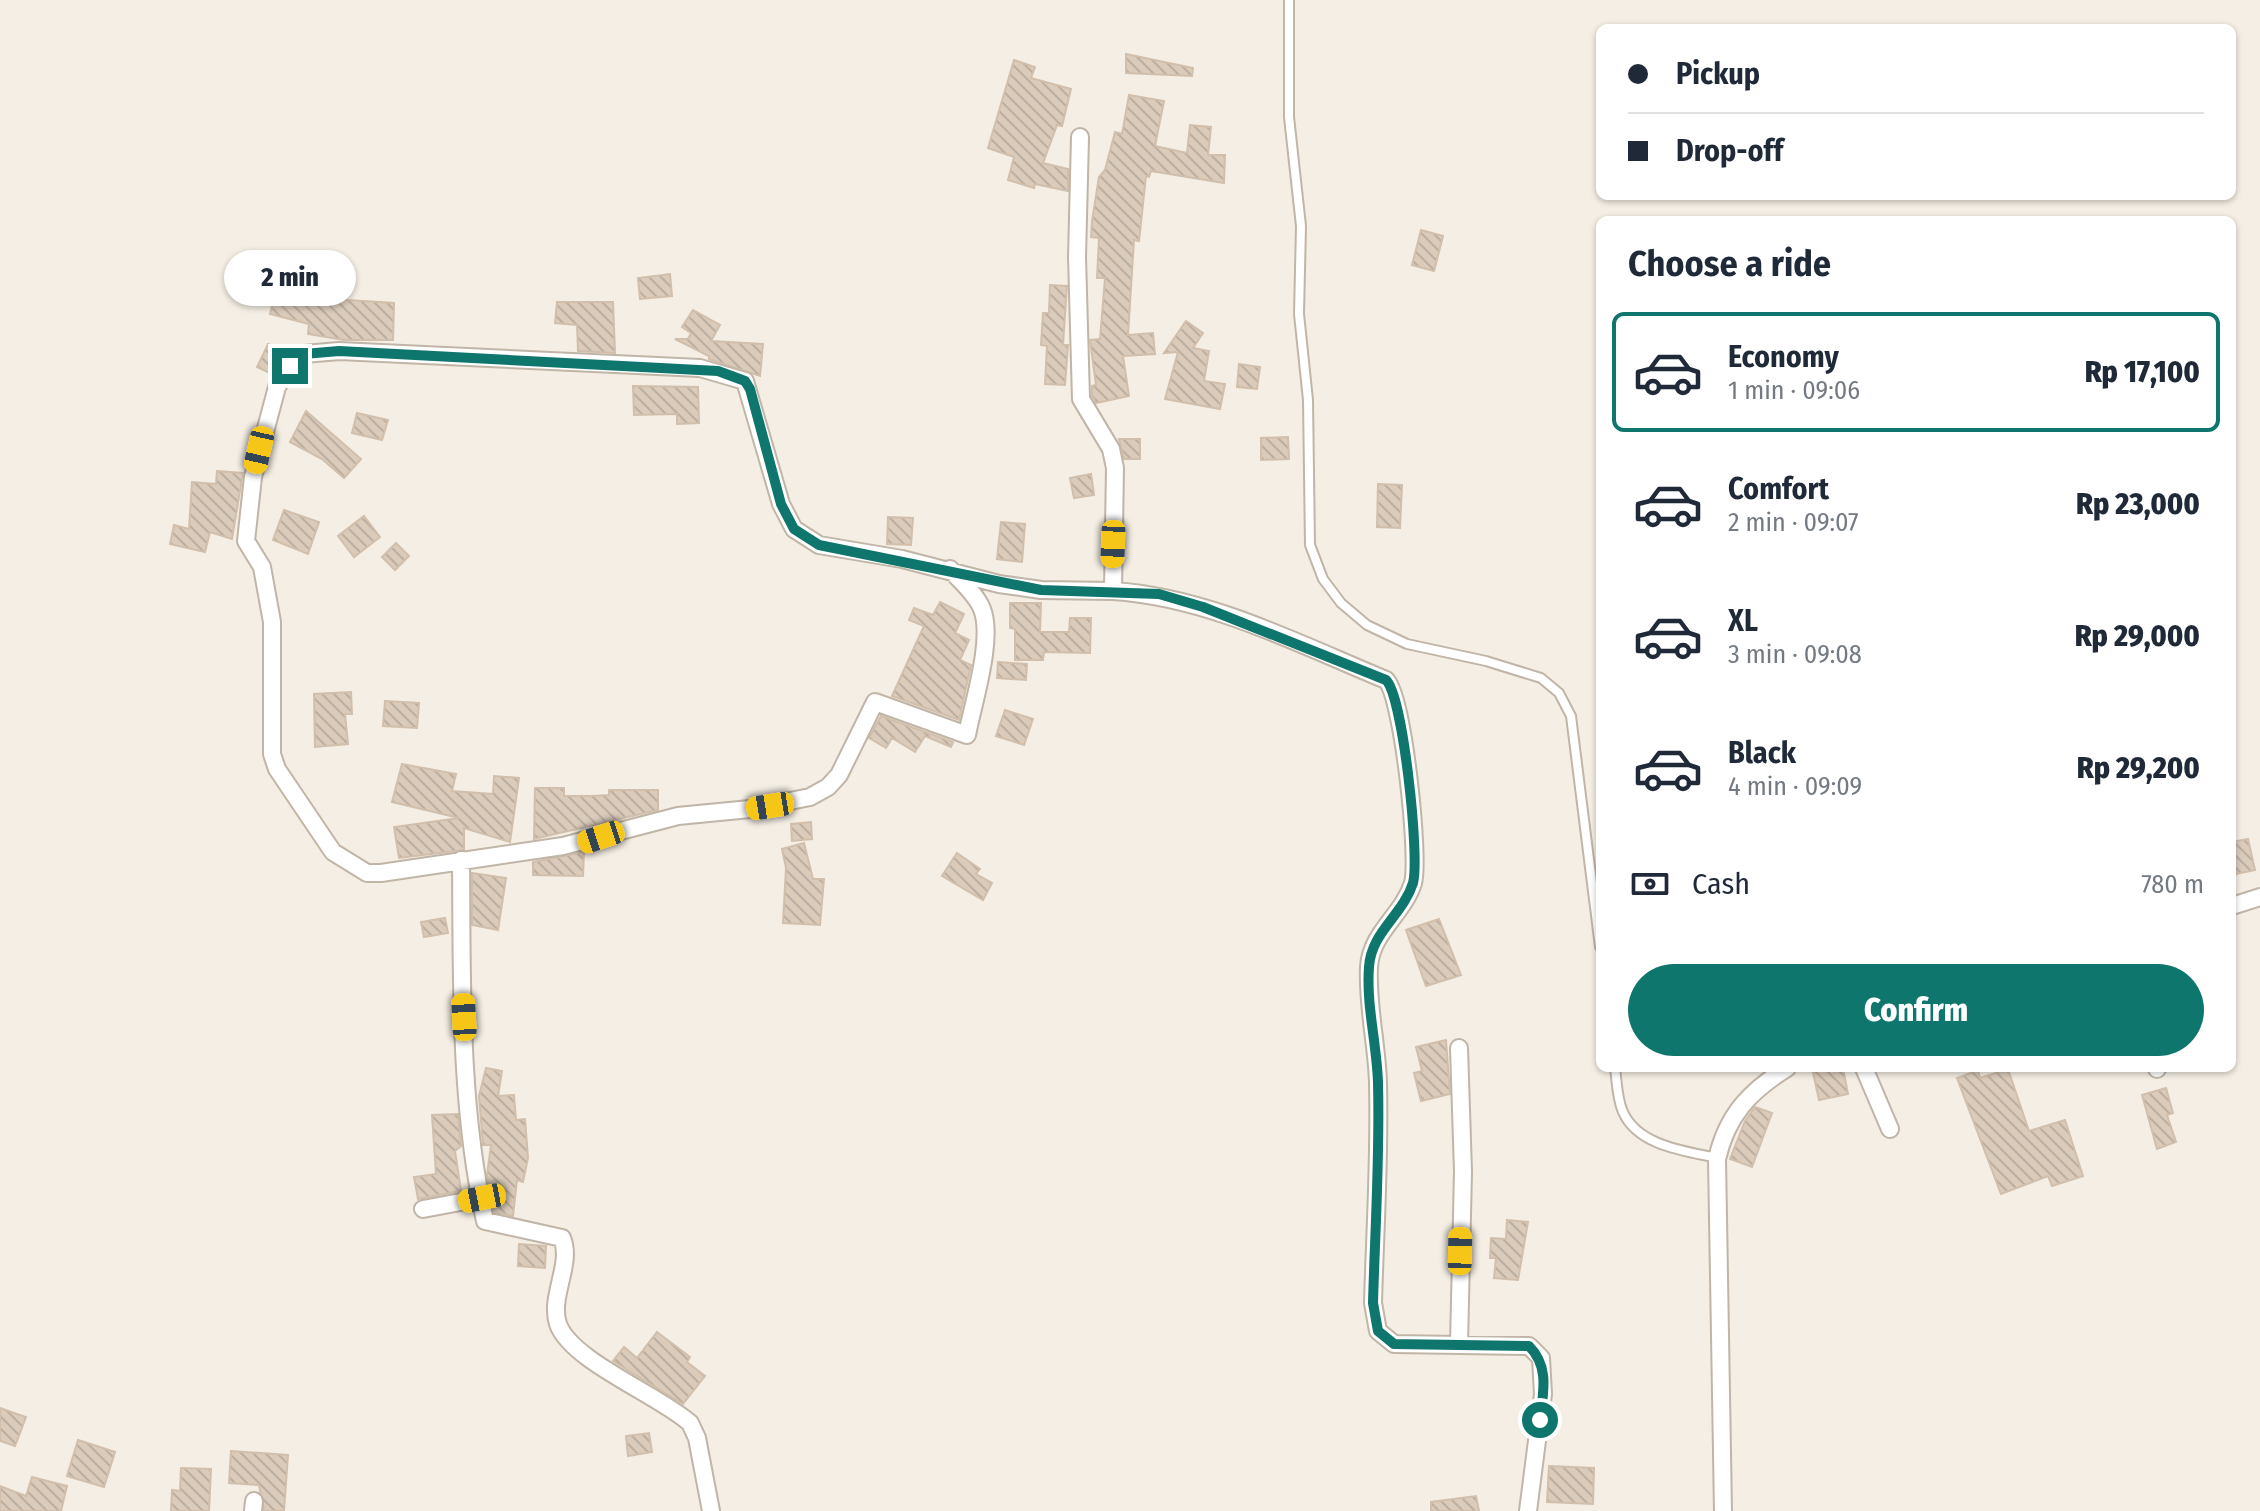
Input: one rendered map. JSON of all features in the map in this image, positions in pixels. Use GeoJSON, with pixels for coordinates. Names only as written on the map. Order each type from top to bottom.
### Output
{"type":"FeatureCollection","features":[{"type":"Feature","properties":{"kind":"street"},"geometry":{"type":"LineString","coordinates":[[1080,137],[1077,257],[1081,399],[1111,449],[1115,468],[1113,591]]}},
{"type":"Feature","properties":{"kind":"street"},"geometry":{"type":"LineString","coordinates":[[950,569],[976,598],[983,611],[986,630],[967,735],[875,702],[839,775],[828,787],[810,797],[750,809],[678,816],[585,842],[367,873],[333,852],[296,801],[272,754],[272,622],[262,567],[247,547],[247,521],[253,477],[273,399],[290,366],[304,354],[339,351],[487,356],[700,368],[745,381],[750,389],[781,504],[794,529],[832,548],[950,569],[999,584],[1041,590],[1159,594],[1203,607],[1386,680],[1393,687],[1401,714],[1416,859],[1408,898],[1371,948],[1369,971],[1378,1082],[1373,1303],[1378,1331],[1386,1341],[1529,1346],[1541,1358],[1543,1394],[1528,1511]]}},
{"type":"Feature","properties":{"kind":"street"},"geometry":{"type":"LineString","coordinates":[[461,860],[468,1089],[488,1224],[562,1238],[565,1250],[556,1313],[566,1340],[690,1423],[697,1438],[711,1511]]}},
{"type":"Feature","properties":{"kind":"street"},"geometry":{"type":"LineString","coordinates":[[2236,905],[2260,897]]}},
{"type":"Feature","properties":{"kind":"street"},"geometry":{"type":"LineString","coordinates":[[1459,1048],[1463,1172],[1459,1344]]}},
{"type":"Feature","properties":{"kind":"street"},"geometry":{"type":"LineString","coordinates":[[1723,1511],[1717,1159],[1730,1118],[1742,1103],[1782,1072]]}},
{"type":"Feature","properties":{"kind":"street"},"geometry":{"type":"LineString","coordinates":[[1866,1072],[1890,1129]]}},
{"type":"Feature","properties":{"kind":"street"},"geometry":{"type":"LineString","coordinates":[[423,1209],[482,1198]]}},
{"type":"Feature","properties":{"kind":"lane"},"geometry":{"type":"LineString","coordinates":[[1289,0],[1289,117],[1301,226],[1299,314],[1308,400],[1310,545],[1323,579],[1341,603],[1367,625],[1407,644],[1519,669],[1541,678],[1559,693],[1571,716],[1596,915]]}},
{"type":"Feature","properties":{"kind":"lane"},"geometry":{"type":"LineString","coordinates":[[1616,1072],[1623,1114],[1641,1134],[1667,1147],[1717,1159]]}},
{"type":"Feature","properties":{"kind":"building"},"geometry":{"type":"Polygon","coordinates":[[[1126,54],[1193,68],[1192,76],[1126,73],[1126,54]]]}},
{"type":"Feature","properties":{"kind":"building"},"geometry":{"type":"Polygon","coordinates":[[[1014,60],[1035,67],[1031,78],[1071,89],[1062,126],[1057,125],[1043,163],[1068,169],[1068,191],[1035,184],[1034,188],[1008,180],[1014,157],[988,148],[1014,60]]]}},
{"type":"Feature","properties":{"kind":"building"},"geometry":{"type":"Polygon","coordinates":[[[1129,95],[1164,101],[1155,146],[1187,153],[1190,125],[1211,127],[1208,155],[1225,155],[1224,183],[1151,171],[1149,177],[1146,176],[1139,241],[1134,240],[1128,335],[1153,333],[1155,354],[1123,356],[1129,396],[1096,403],[1092,396],[1092,386],[1096,385],[1090,340],[1100,339],[1105,278],[1097,278],[1099,238],[1091,237],[1092,221],[1099,177],[1105,170],[1115,132],[1122,134],[1129,95]]]}},
{"type":"Feature","properties":{"kind":"building"},"geometry":{"type":"Polygon","coordinates":[[[1421,230],[1443,236],[1434,271],[1412,265],[1421,230]]]}},
{"type":"Feature","properties":{"kind":"building"},"geometry":{"type":"Polygon","coordinates":[[[670,274],[672,296],[640,299],[638,278],[670,274]]]}},
{"type":"Feature","properties":{"kind":"building"},"geometry":{"type":"Polygon","coordinates":[[[1050,285],[1067,286],[1063,345],[1068,345],[1065,385],[1045,384],[1047,346],[1041,345],[1043,313],[1049,313],[1050,285]]]}},
{"type":"Feature","properties":{"kind":"building"},"geometry":{"type":"Polygon","coordinates":[[[277,286],[347,300],[394,303],[393,340],[344,340],[308,334],[309,324],[270,314],[277,286]]]}},
{"type":"Feature","properties":{"kind":"building"},"geometry":{"type":"Polygon","coordinates":[[[557,302],[613,302],[615,353],[578,351],[577,325],[555,323],[557,302]]]}},
{"type":"Feature","properties":{"kind":"building"},"geometry":{"type":"Polygon","coordinates":[[[693,310],[720,325],[711,341],[763,344],[760,376],[709,359],[709,356],[675,339],[688,339],[691,333],[682,327],[693,310]]]}},
{"type":"Feature","properties":{"kind":"building"},"geometry":{"type":"Polygon","coordinates":[[[1186,321],[1203,333],[1193,348],[1209,351],[1204,381],[1225,384],[1220,409],[1165,399],[1178,352],[1164,353],[1186,321]]]}},
{"type":"Feature","properties":{"kind":"building"},"geometry":{"type":"Polygon","coordinates":[[[268,344],[286,352],[272,374],[257,367],[268,344]]]}},
{"type":"Feature","properties":{"kind":"building"},"geometry":{"type":"Polygon","coordinates":[[[1239,364],[1260,367],[1257,389],[1237,387],[1239,364]]]}},
{"type":"Feature","properties":{"kind":"building"},"geometry":{"type":"Polygon","coordinates":[[[633,386],[698,387],[699,423],[677,424],[677,414],[634,415],[633,386]]]}},
{"type":"Feature","properties":{"kind":"building"},"geometry":{"type":"Polygon","coordinates":[[[306,411],[361,459],[344,478],[322,459],[290,442],[306,411]]]}},
{"type":"Feature","properties":{"kind":"building"},"geometry":{"type":"Polygon","coordinates":[[[357,413],[388,420],[382,440],[352,433],[357,413]]]}},
{"type":"Feature","properties":{"kind":"building"},"geometry":{"type":"Polygon","coordinates":[[[1288,437],[1289,459],[1261,460],[1261,438],[1288,437]]]}},
{"type":"Feature","properties":{"kind":"building"},"geometry":{"type":"Polygon","coordinates":[[[1119,439],[1140,439],[1140,459],[1124,459],[1119,439]]]}},
{"type":"Feature","properties":{"kind":"building"},"geometry":{"type":"Polygon","coordinates":[[[217,471],[243,473],[232,539],[210,532],[205,552],[170,544],[174,525],[189,529],[192,482],[216,484],[217,471]]]}},
{"type":"Feature","properties":{"kind":"building"},"geometry":{"type":"Polygon","coordinates":[[[1091,474],[1094,495],[1074,498],[1070,478],[1091,474]]]}},
{"type":"Feature","properties":{"kind":"building"},"geometry":{"type":"Polygon","coordinates":[[[1378,484],[1402,485],[1400,528],[1377,527],[1378,484]]]}},
{"type":"Feature","properties":{"kind":"building"},"geometry":{"type":"Polygon","coordinates":[[[284,510],[319,522],[308,554],[273,540],[284,510]]]}},
{"type":"Feature","properties":{"kind":"building"},"geometry":{"type":"Polygon","coordinates":[[[364,516],[380,537],[354,557],[338,536],[364,516]]]}},
{"type":"Feature","properties":{"kind":"building"},"geometry":{"type":"Polygon","coordinates":[[[888,517],[913,518],[911,545],[887,544],[888,517]]]}},
{"type":"Feature","properties":{"kind":"building"},"geometry":{"type":"Polygon","coordinates":[[[1001,522],[1025,524],[1022,562],[997,559],[1001,522]]]}},
{"type":"Feature","properties":{"kind":"building"},"geometry":{"type":"Polygon","coordinates":[[[396,543],[409,556],[395,570],[382,557],[396,543]]]}},
{"type":"Feature","properties":{"kind":"building"},"geometry":{"type":"Polygon","coordinates":[[[940,602],[964,614],[955,633],[969,640],[960,660],[971,665],[959,720],[892,696],[924,626],[909,620],[914,608],[933,615],[940,602]]]}},
{"type":"Feature","properties":{"kind":"building"},"geometry":{"type":"Polygon","coordinates":[[[1010,603],[1041,603],[1040,632],[1069,632],[1070,618],[1091,618],[1090,653],[1044,652],[1043,660],[1015,660],[1015,629],[1010,628],[1010,603]]]}},
{"type":"Feature","properties":{"kind":"building"},"geometry":{"type":"Polygon","coordinates":[[[998,662],[1027,664],[1026,680],[997,678],[998,662]]]}},
{"type":"Feature","properties":{"kind":"building"},"geometry":{"type":"Polygon","coordinates":[[[351,692],[352,714],[345,714],[348,744],[315,747],[314,694],[351,692]]]}},
{"type":"Feature","properties":{"kind":"building"},"geometry":{"type":"Polygon","coordinates":[[[385,701],[419,703],[417,728],[383,726],[385,701]]]}},
{"type":"Feature","properties":{"kind":"building"},"geometry":{"type":"Polygon","coordinates":[[[1005,710],[1033,719],[1024,745],[996,736],[1005,710]]]}},
{"type":"Feature","properties":{"kind":"building"},"geometry":{"type":"Polygon","coordinates":[[[881,716],[953,742],[951,747],[925,736],[915,752],[892,738],[886,748],[869,738],[881,716]]]}},
{"type":"Feature","properties":{"kind":"building"},"geometry":{"type":"Polygon","coordinates":[[[402,764],[456,774],[452,791],[493,794],[494,776],[519,778],[510,842],[464,828],[464,850],[399,858],[394,827],[459,818],[392,802],[402,764]]]}},
{"type":"Feature","properties":{"kind":"building"},"geometry":{"type":"Polygon","coordinates":[[[535,788],[564,788],[564,796],[609,795],[609,790],[658,790],[658,810],[534,839],[535,788]]]}},
{"type":"Feature","properties":{"kind":"building"},"geometry":{"type":"Polygon","coordinates":[[[811,822],[812,839],[792,841],[791,824],[811,822]]]}},
{"type":"Feature","properties":{"kind":"building"},"geometry":{"type":"Polygon","coordinates":[[[2248,839],[2255,870],[2236,874],[2236,841],[2248,839]]]}},
{"type":"Feature","properties":{"kind":"building"},"geometry":{"type":"Polygon","coordinates":[[[804,843],[813,879],[824,879],[820,925],[783,923],[786,868],[782,849],[804,843]]]}},
{"type":"Feature","properties":{"kind":"building"},"geometry":{"type":"Polygon","coordinates":[[[584,852],[583,876],[533,875],[533,862],[584,852]]]}},
{"type":"Feature","properties":{"kind":"building"},"geometry":{"type":"Polygon","coordinates":[[[957,853],[980,869],[976,874],[992,883],[983,900],[942,876],[957,853]]]}},
{"type":"Feature","properties":{"kind":"building"},"geometry":{"type":"Polygon","coordinates":[[[472,873],[506,878],[498,930],[472,925],[472,873]]]}},
{"type":"Feature","properties":{"kind":"building"},"geometry":{"type":"Polygon","coordinates":[[[445,918],[448,933],[424,937],[421,922],[445,918]]]}},
{"type":"Feature","properties":{"kind":"building"},"geometry":{"type":"Polygon","coordinates":[[[1439,919],[1461,975],[1426,986],[1406,930],[1439,919]]]}},
{"type":"Feature","properties":{"kind":"building"},"geometry":{"type":"Polygon","coordinates":[[[1446,1040],[1450,1094],[1421,1101],[1414,1073],[1422,1071],[1416,1047],[1446,1040]]]}},
{"type":"Feature","properties":{"kind":"building"},"geometry":{"type":"Polygon","coordinates":[[[486,1068],[502,1071],[498,1096],[514,1095],[516,1120],[525,1119],[528,1158],[523,1182],[517,1180],[513,1216],[494,1212],[487,1175],[491,1145],[483,1145],[479,1096],[486,1068]]]}},
{"type":"Feature","properties":{"kind":"building"},"geometry":{"type":"Polygon","coordinates":[[[1813,1072],[1844,1072],[1848,1094],[1819,1100],[1813,1072]]]}},
{"type":"Feature","properties":{"kind":"building"},"geometry":{"type":"Polygon","coordinates":[[[1978,1072],[1980,1078],[2009,1072],[2029,1131],[2065,1120],[2083,1176],[2052,1186],[2048,1176],[2001,1194],[1957,1078],[1978,1072]]]}},
{"type":"Feature","properties":{"kind":"building"},"geometry":{"type":"Polygon","coordinates":[[[2166,1088],[2173,1113],[2167,1115],[2176,1142],[2157,1149],[2142,1095],[2166,1088]]]}},
{"type":"Feature","properties":{"kind":"building"},"geometry":{"type":"Polygon","coordinates":[[[1755,1107],[1772,1113],[1752,1167],[1730,1159],[1745,1121],[1755,1107]]]}},
{"type":"Feature","properties":{"kind":"building"},"geometry":{"type":"Polygon","coordinates":[[[458,1114],[461,1146],[455,1151],[461,1191],[418,1199],[414,1177],[436,1174],[432,1115],[458,1114]]]}},
{"type":"Feature","properties":{"kind":"building"},"geometry":{"type":"Polygon","coordinates":[[[1507,1220],[1528,1222],[1518,1280],[1494,1278],[1496,1258],[1490,1258],[1491,1238],[1506,1239],[1507,1220]]]}},
{"type":"Feature","properties":{"kind":"building"},"geometry":{"type":"Polygon","coordinates":[[[519,1244],[546,1246],[545,1268],[518,1266],[519,1244]]]}},
{"type":"Feature","properties":{"kind":"building"},"geometry":{"type":"Polygon","coordinates":[[[657,1332],[690,1357],[687,1362],[705,1376],[683,1404],[613,1361],[624,1347],[637,1358],[657,1332]]]}},
{"type":"Feature","properties":{"kind":"building"},"geometry":{"type":"Polygon","coordinates":[[[0,1408],[26,1417],[15,1446],[0,1441],[0,1408]]]}},
{"type":"Feature","properties":{"kind":"building"},"geometry":{"type":"Polygon","coordinates":[[[649,1433],[652,1452],[628,1456],[626,1436],[649,1433]]]}},
{"type":"Feature","properties":{"kind":"building"},"geometry":{"type":"Polygon","coordinates":[[[78,1440],[115,1452],[104,1487],[67,1476],[78,1440]]]}},
{"type":"Feature","properties":{"kind":"building"},"geometry":{"type":"Polygon","coordinates":[[[231,1451],[288,1455],[284,1511],[264,1511],[259,1485],[229,1483],[231,1451]]]}},
{"type":"Feature","properties":{"kind":"building"},"geometry":{"type":"Polygon","coordinates":[[[1549,1466],[1594,1468],[1593,1504],[1547,1502],[1549,1466]]]}},
{"type":"Feature","properties":{"kind":"building"},"geometry":{"type":"Polygon","coordinates":[[[181,1468],[211,1469],[209,1511],[171,1511],[172,1490],[180,1491],[181,1468]]]}},
{"type":"Feature","properties":{"kind":"building"},"geometry":{"type":"Polygon","coordinates":[[[32,1477],[67,1486],[61,1511],[0,1511],[0,1486],[26,1496],[32,1477]]]}},
{"type":"Feature","properties":{"kind":"building"},"geometry":{"type":"Polygon","coordinates":[[[1476,1496],[1479,1511],[1431,1511],[1431,1502],[1476,1496]]]}},
{"type":"Feature","properties":{"kind":"route"},"geometry":{"type":"LineString","coordinates":[[290,366],[304,354],[339,351],[487,356],[718,371],[745,381],[750,389],[760,436],[781,504],[794,529],[819,545],[950,569],[999,584],[1041,590],[1159,594],[1203,607],[1386,680],[1393,687],[1401,714],[1416,859],[1408,898],[1371,948],[1369,971],[1378,1082],[1373,1303],[1378,1331],[1386,1341],[1394,1344],[1529,1346],[1541,1358],[1544,1374],[1540,1420]]}}]}
